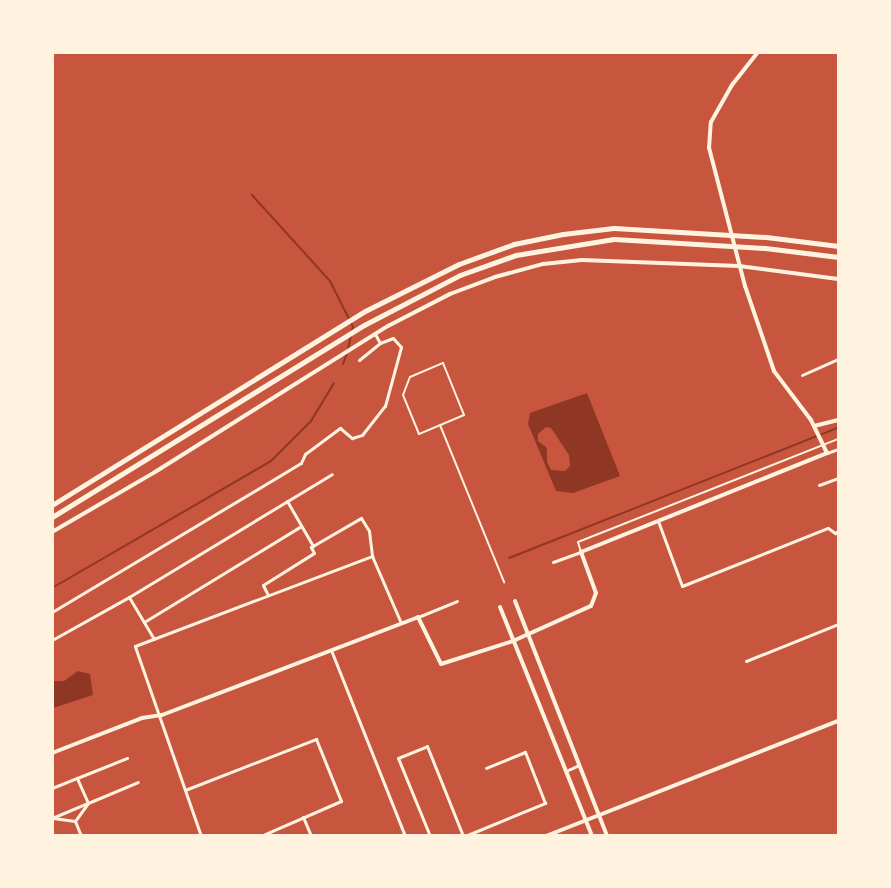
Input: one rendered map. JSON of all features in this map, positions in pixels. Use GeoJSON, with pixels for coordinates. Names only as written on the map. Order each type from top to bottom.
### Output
{"type":"FeatureCollection","features":[{"type":"Feature","properties":{"kind":"highway"},"geometry":{"type":"LineString","coordinates":[[52,505],[365,311],[459,264],[514,244],[563,234],[614,228],[742,236],[838,246]]}},
{"type":"Feature","properties":{"kind":"highway"},"geometry":{"type":"LineString","coordinates":[[52,518],[364,325],[451,279],[516,255],[614,239],[744,246],[838,257]]}},
{"type":"Feature","properties":{"kind":"street"},"geometry":{"type":"LineString","coordinates":[[758,52],[732,85],[709,129],[709,148],[739,266],[774,372],[819,433],[827,454]]}},
{"type":"Feature","properties":{"kind":"street"},"geometry":{"type":"LineString","coordinates":[[52,532],[155,472],[362,341],[450,294],[543,264],[582,260],[739,266],[838,280]]}},
{"type":"Feature","properties":{"kind":"street"},"geometry":{"type":"LineString","coordinates":[[375,334],[380,343]]}},
{"type":"Feature","properties":{"kind":"street"},"geometry":{"type":"LineString","coordinates":[[52,612],[300,463],[305,454],[340,428],[352,438],[362,436],[385,406],[401,353],[400,344],[393,338],[380,343],[359,360]]}},
{"type":"Feature","properties":{"kind":"street"},"geometry":{"type":"LineString","coordinates":[[802,374],[838,359]]}},
{"type":"Feature","properties":{"kind":"street"},"geometry":{"type":"LineString","coordinates":[[443,363],[464,415],[440,425],[420,434],[403,395],[410,377],[443,363]]}},
{"type":"Feature","properties":{"kind":"street"},"geometry":{"type":"LineString","coordinates":[[814,426],[838,420]]}},
{"type":"Feature","properties":{"kind":"street"},"geometry":{"type":"LineString","coordinates":[[440,425],[504,582]]}},
{"type":"Feature","properties":{"kind":"street"},"geometry":{"type":"LineString","coordinates":[[418,617],[441,664],[528,635],[594,602],[594,586],[578,542],[838,439]]}},
{"type":"Feature","properties":{"kind":"street"},"geometry":{"type":"LineString","coordinates":[[553,562],[838,449]]}},
{"type":"Feature","properties":{"kind":"street"},"geometry":{"type":"LineString","coordinates":[[52,640],[129,597],[332,474]]}},
{"type":"Feature","properties":{"kind":"street"},"geometry":{"type":"LineString","coordinates":[[820,485],[838,478]]}},
{"type":"Feature","properties":{"kind":"street"},"geometry":{"type":"LineString","coordinates":[[287,501],[313,546]]}},
{"type":"Feature","properties":{"kind":"street"},"geometry":{"type":"LineString","coordinates":[[268,596],[263,585],[314,553],[310,547],[360,518],[370,531],[372,556],[402,623]]}},
{"type":"Feature","properties":{"kind":"street"},"geometry":{"type":"LineString","coordinates":[[658,521],[682,586],[828,528],[835,533],[838,531]]}},
{"type":"Feature","properties":{"kind":"street"},"geometry":{"type":"LineString","coordinates":[[144,622],[301,526]]}},
{"type":"Feature","properties":{"kind":"street"},"geometry":{"type":"LineString","coordinates":[[201,836],[135,646],[372,556]]}},
{"type":"Feature","properties":{"kind":"street"},"geometry":{"type":"LineString","coordinates":[[129,597],[154,639]]}},
{"type":"Feature","properties":{"kind":"street"},"geometry":{"type":"LineString","coordinates":[[52,753],[142,718],[158,716],[457,601]]}},
{"type":"Feature","properties":{"kind":"street"},"geometry":{"type":"LineString","coordinates":[[515,601],[607,836]]}},
{"type":"Feature","properties":{"kind":"street"},"geometry":{"type":"LineString","coordinates":[[500,608],[592,836]]}},
{"type":"Feature","properties":{"kind":"street"},"geometry":{"type":"LineString","coordinates":[[746,661],[838,624]]}},
{"type":"Feature","properties":{"kind":"street"},"geometry":{"type":"LineString","coordinates":[[331,650],[405,836]]}},
{"type":"Feature","properties":{"kind":"street"},"geometry":{"type":"LineString","coordinates":[[546,836],[838,721]]}},
{"type":"Feature","properties":{"kind":"street"},"geometry":{"type":"LineString","coordinates":[[186,790],[316,739],[340,801],[265,834]]}},
{"type":"Feature","properties":{"kind":"street"},"geometry":{"type":"LineString","coordinates":[[430,836],[398,758],[427,746],[464,836],[545,802],[524,752],[486,768]]}},
{"type":"Feature","properties":{"kind":"street"},"geometry":{"type":"LineString","coordinates":[[52,788],[127,758]]}},
{"type":"Feature","properties":{"kind":"street"},"geometry":{"type":"LineString","coordinates":[[566,771],[579,764]]}},
{"type":"Feature","properties":{"kind":"street"},"geometry":{"type":"LineString","coordinates":[[77,778],[88,803]]}},
{"type":"Feature","properties":{"kind":"street"},"geometry":{"type":"LineString","coordinates":[[52,818],[138,782]]}},
{"type":"Feature","properties":{"kind":"street"},"geometry":{"type":"LineString","coordinates":[[75,821],[88,803]]}},
{"type":"Feature","properties":{"kind":"street"},"geometry":{"type":"LineString","coordinates":[[303,817],[312,836]]}},
{"type":"Feature","properties":{"kind":"street"},"geometry":{"type":"LineString","coordinates":[[52,818],[75,821]]}},
{"type":"Feature","properties":{"kind":"street"},"geometry":{"type":"LineString","coordinates":[[75,821],[81,836]]}},
{"type":"Feature","properties":{"kind":"shaded area"},"geometry":{"type":"Polygon","coordinates":[[[587,393],[620,476],[573,493],[556,491],[528,424],[530,413],[587,393]],[[546,427],[538,434],[538,441],[547,448],[547,462],[551,470],[565,471],[570,466],[569,455],[551,428],[546,427]]]}},
{"type":"Feature","properties":{"kind":"shaded area"},"geometry":{"type":"Polygon","coordinates":[[[78,671],[90,674],[93,695],[53,708],[53,681],[64,681],[78,671]]]}},
{"type":"Feature","properties":{"kind":"waterway"},"geometry":{"type":"LineString","coordinates":[[252,195],[330,281],[353,327],[348,349]]}},
{"type":"Feature","properties":{"kind":"waterway"},"geometry":{"type":"LineString","coordinates":[[343,364],[347,353]]}},
{"type":"Feature","properties":{"kind":"waterway"},"geometry":{"type":"LineString","coordinates":[[52,588],[271,461],[311,421],[334,383]]}},
{"type":"Feature","properties":{"kind":"waterway"},"geometry":{"type":"LineString","coordinates":[[509,558],[838,428]]}}]}
